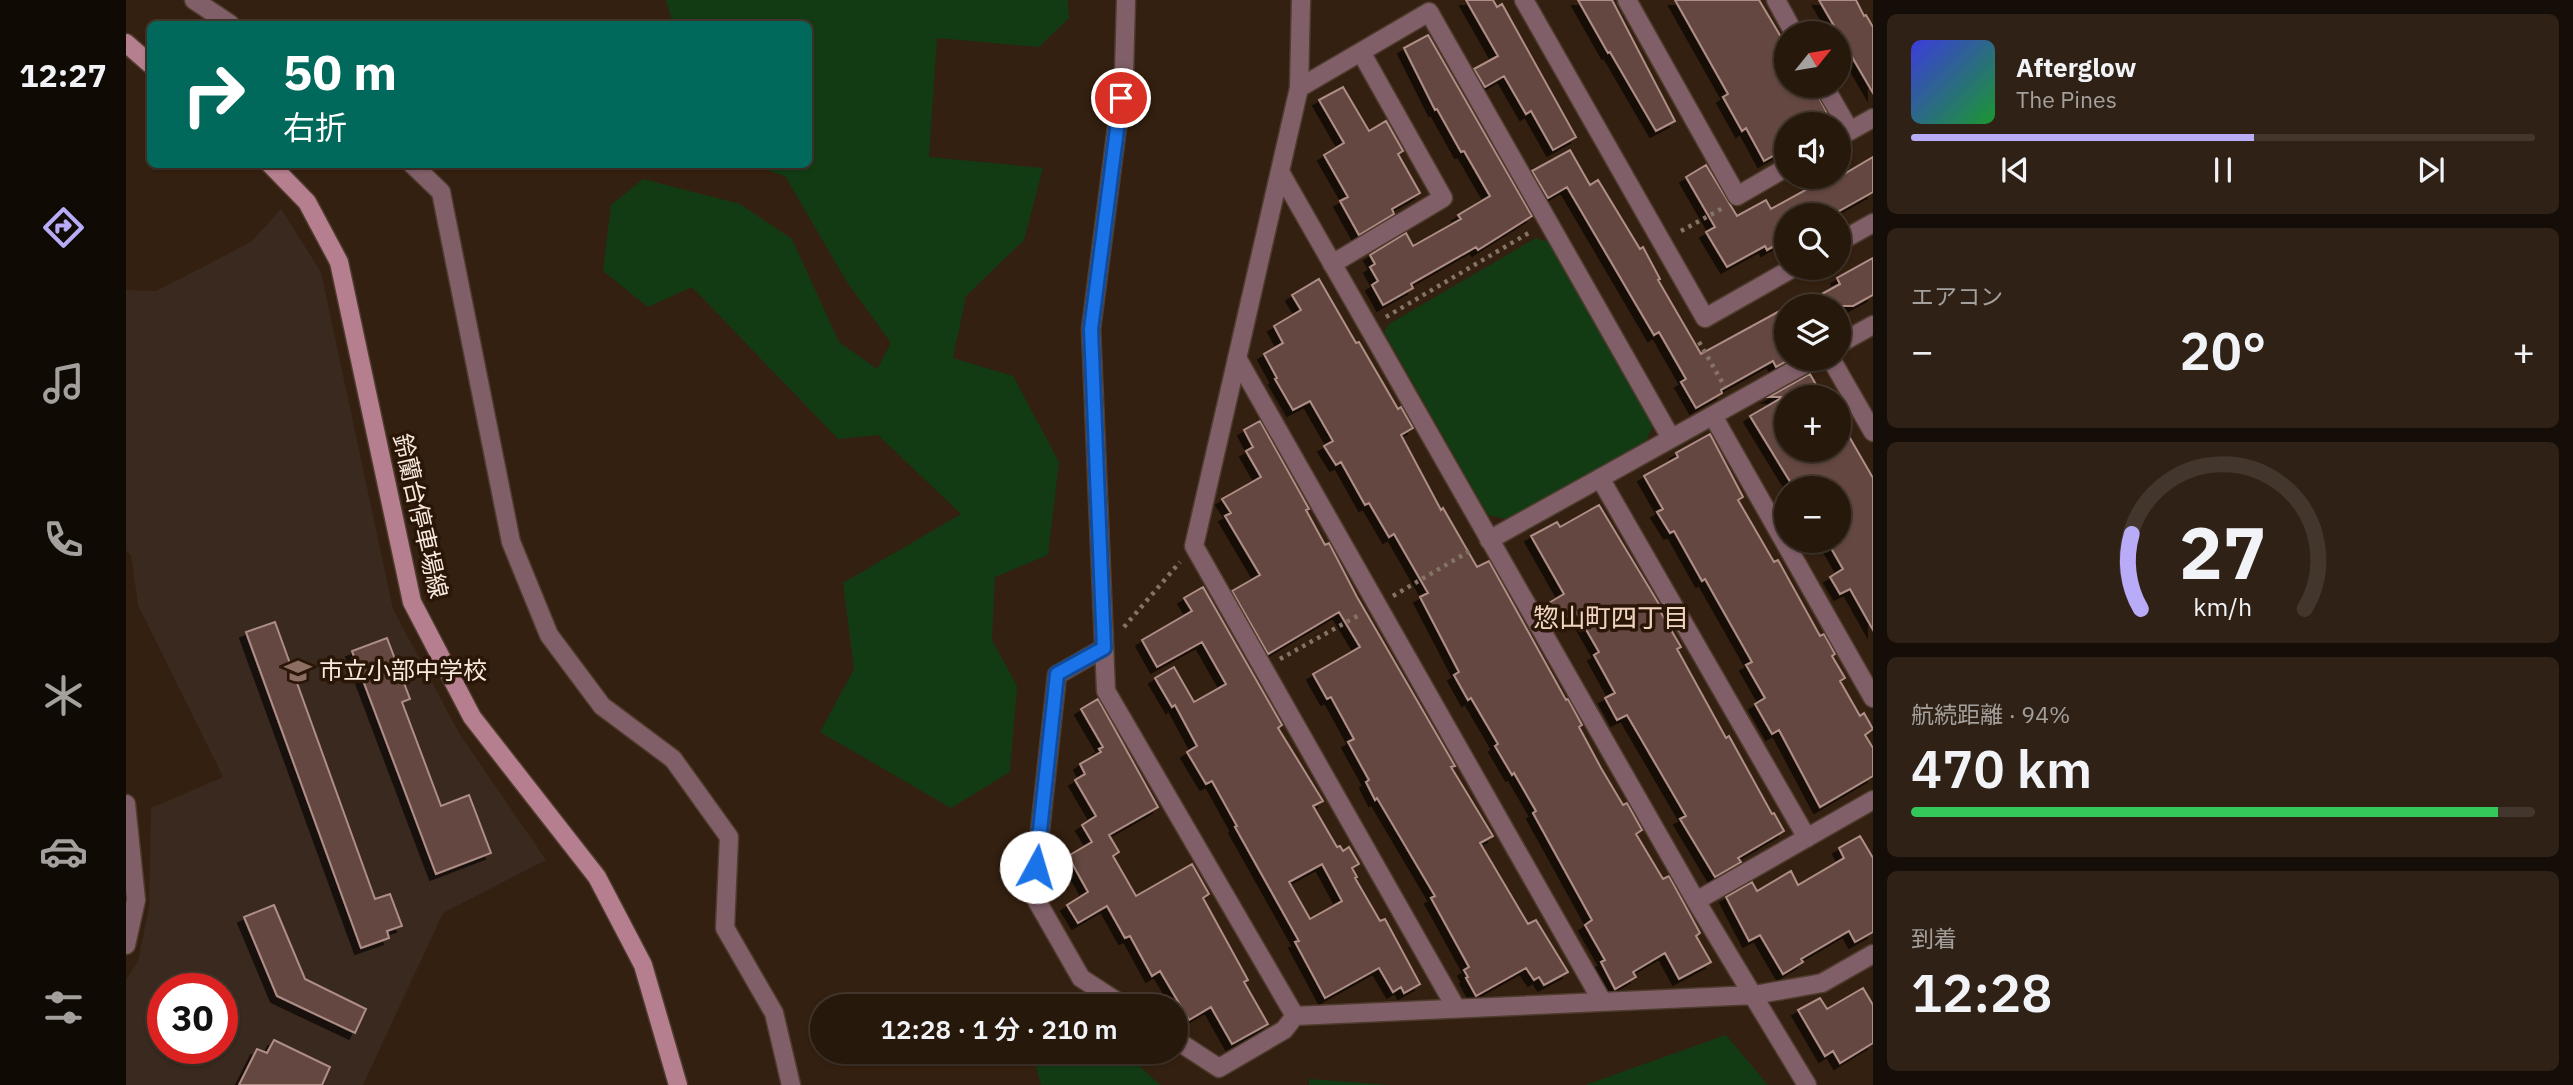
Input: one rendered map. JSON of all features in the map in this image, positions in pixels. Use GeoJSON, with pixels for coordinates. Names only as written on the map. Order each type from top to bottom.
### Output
{"type":"FeatureCollection","features":[{"type":"Feature","properties":{"kind":"main road"},"geometry":{"type":"LineString","coordinates":[[126,43],[147,61]]}},
{"type":"Feature","properties":{"kind":"main road","name":"鈴蘭台停車場線"},"geometry":{"type":"LineString","coordinates":[[274,168],[307,202],[339,262],[412,602],[472,717],[597,877],[643,965],[678,1085]]}},
{"type":"Feature","properties":{"kind":"street"},"geometry":{"type":"LineString","coordinates":[[194,0],[226,21]]}},
{"type":"Feature","properties":{"kind":"street"},"geometry":{"type":"LineString","coordinates":[[1126,0],[1124,73],[1091,329],[1106,691],[1294,1016]]}},
{"type":"Feature","properties":{"kind":"street"},"geometry":{"type":"LineString","coordinates":[[1301,0],[1299,88],[1194,546],[1456,1008]]}},
{"type":"Feature","properties":{"kind":"street"},"geometry":{"type":"LineString","coordinates":[[1524,0],[1705,318],[1774,279]]}},
{"type":"Feature","properties":{"kind":"street"},"geometry":{"type":"LineString","coordinates":[[1627,0],[1737,196],[1774,175]]}},
{"type":"Feature","properties":{"kind":"street"},"geometry":{"type":"LineString","coordinates":[[1776,0],[1787,21]]}},
{"type":"Feature","properties":{"kind":"street"},"geometry":{"type":"LineString","coordinates":[[1299,88],[1429,12],[1671,438]]}},
{"type":"Feature","properties":{"kind":"street"},"geometry":{"type":"LineString","coordinates":[[1332,264],[1443,198],[1361,52]]}},
{"type":"Feature","properties":{"kind":"street"},"geometry":{"type":"LineString","coordinates":[[1851,131],[1873,118]]}},
{"type":"Feature","properties":{"kind":"street"},"geometry":{"type":"LineString","coordinates":[[416,168],[440,192],[508,529],[549,635],[602,706],[673,759],[729,837],[725,928],[774,1013],[791,1085]]}},
{"type":"Feature","properties":{"kind":"street"},"geometry":{"type":"LineString","coordinates":[[1280,172],[1696,901],[1807,1085]]}},
{"type":"Feature","properties":{"kind":"street"},"geometry":{"type":"LineString","coordinates":[[1851,235],[1873,223]]}},
{"type":"Feature","properties":{"kind":"street"},"geometry":{"type":"LineString","coordinates":[[1851,337],[1873,325]]}},
{"type":"Feature","properties":{"kind":"street"},"geometry":{"type":"LineString","coordinates":[[1237,358],[1602,1001]]}},
{"type":"Feature","properties":{"kind":"street"},"geometry":{"type":"LineString","coordinates":[[1489,540],[1792,371]]}},
{"type":"Feature","properties":{"kind":"street"},"geometry":{"type":"LineString","coordinates":[[1838,371],[1873,432]]}},
{"type":"Feature","properties":{"kind":"street"},"geometry":{"type":"LineString","coordinates":[[1713,416],[1873,698]]}},
{"type":"Feature","properties":{"kind":"street"},"geometry":{"type":"LineString","coordinates":[[1600,478],[1807,838]]}},
{"type":"Feature","properties":{"kind":"street"},"geometry":{"type":"LineString","coordinates":[[1104,648],[1057,674],[1033,894],[1081,978],[1106,994]]}},
{"type":"Feature","properties":{"kind":"street"},"geometry":{"type":"LineString","coordinates":[[1696,901],[1873,800]]}},
{"type":"Feature","properties":{"kind":"street"},"geometry":{"type":"LineString","coordinates":[[126,804],[136,900],[126,945]]}},
{"type":"Feature","properties":{"kind":"street"},"geometry":{"type":"LineString","coordinates":[[1294,1016],[1754,995],[1822,983],[1873,954]]}},
{"type":"Feature","properties":{"kind":"street"},"geometry":{"type":"LineString","coordinates":[[1188,1048],[1219,1068],[1284,1030],[1294,1016]]}},
{"type":"Feature","properties":{"kind":"path"},"geometry":{"type":"LineString","coordinates":[[1681,232],[1732,204],[1737,196]]}},
{"type":"Feature","properties":{"kind":"path"},"geometry":{"type":"LineString","coordinates":[[1368,328],[1548,222]]}},
{"type":"Feature","properties":{"kind":"path"},"geometry":{"type":"LineString","coordinates":[[1699,342],[1735,403]]}},
{"type":"Feature","properties":{"kind":"path"},"geometry":{"type":"LineString","coordinates":[[1104,648],[1194,546]]}},
{"type":"Feature","properties":{"kind":"shaded area","name":"市立小部中学校"},"geometry":{"type":"Polygon","coordinates":[[[281,209],[321,272],[393,609],[459,733],[546,860],[443,913],[363,1085],[126,1085],[126,980],[138,961],[149,907],[151,808],[223,777],[138,605],[131,555],[126,551],[126,290],[156,291],[251,242],[281,209]]]}},
{"type":"Feature","properties":{"kind":"green space"},"geometry":{"type":"Polygon","coordinates":[[[666,0],[1068,0],[1069,18],[1039,47],[937,38],[929,157],[1043,168],[1024,240],[966,296],[953,358],[1013,376],[1059,462],[1048,555],[995,577],[992,640],[1017,686],[1010,772],[951,808],[820,732],[854,669],[843,583],[961,514],[878,435],[838,439],[692,287],[648,307],[603,271],[611,205],[643,179],[740,204],[792,239],[839,342],[877,369],[891,343],[847,282],[785,176],[760,168],[812,168],[812,21],[672,21],[666,0]]]}},
{"type":"Feature","properties":{"kind":"green space"},"geometry":{"type":"Polygon","coordinates":[[[1536,238],[1551,243],[1653,426],[1646,441],[1509,520],[1488,515],[1384,332],[1389,324],[1536,238]]]}},
{"type":"Feature","properties":{"kind":"green space"},"geometry":{"type":"Polygon","coordinates":[[[1726,1035],[1768,1085],[1585,1085],[1726,1035]]]}},
{"type":"Feature","properties":{"kind":"green space"},"geometry":{"type":"Polygon","coordinates":[[[1035,1064],[1137,1064],[1160,1085],[1041,1085],[1035,1064]]]}},
{"type":"Feature","properties":{"kind":"green space"},"geometry":{"type":"Polygon","coordinates":[[[1309,1079],[1390,1085],[1309,1085],[1309,1079]]]}},
{"type":"Feature","properties":{"kind":"building"},"geometry":{"type":"Polygon","coordinates":[[[1466,0],[1493,0],[1497,7],[1502,4],[1576,137],[1553,150],[1531,111],[1526,114],[1504,76],[1485,87],[1474,69],[1498,56],[1466,0]]]}},
{"type":"Feature","properties":{"kind":"building"},"geometry":{"type":"Polygon","coordinates":[[[1578,0],[1612,0],[1675,121],[1656,131],[1578,0]]]}},
{"type":"Feature","properties":{"kind":"building"},"geometry":{"type":"Polygon","coordinates":[[[1675,0],[1759,0],[1774,25],[1774,98],[1819,98],[1827,112],[1774,112],[1774,155],[1764,161],[1746,128],[1742,131],[1723,97],[1728,94],[1675,0]]]}},
{"type":"Feature","properties":{"kind":"building"},"geometry":{"type":"Polygon","coordinates":[[[1819,0],[1856,0],[1873,27],[1873,93],[1852,57],[1852,21],[1831,21],[1819,0]]]}},
{"type":"Feature","properties":{"kind":"building"},"geometry":{"type":"Polygon","coordinates":[[[1428,35],[1532,216],[1478,250],[1476,247],[1411,284],[1413,288],[1383,305],[1372,285],[1378,281],[1370,267],[1375,264],[1370,255],[1406,233],[1413,246],[1461,219],[1458,215],[1490,196],[1464,151],[1461,152],[1437,109],[1435,110],[1404,48],[1428,35]]]}},
{"type":"Feature","properties":{"kind":"building"},"geometry":{"type":"Polygon","coordinates":[[[1343,87],[1369,131],[1386,121],[1403,151],[1398,154],[1420,193],[1392,209],[1394,214],[1359,235],[1340,201],[1348,197],[1324,155],[1344,143],[1319,100],[1343,87]]]}},
{"type":"Feature","properties":{"kind":"building"},"geometry":{"type":"Polygon","coordinates":[[[1570,150],[1590,185],[1598,180],[1640,249],[1643,247],[1660,279],[1658,280],[1701,354],[1774,314],[1774,363],[1773,361],[1721,390],[1722,393],[1696,408],[1681,382],[1686,379],[1659,332],[1654,335],[1567,187],[1548,198],[1532,171],[1570,150]]]}},
{"type":"Feature","properties":{"kind":"building"},"geometry":{"type":"Polygon","coordinates":[[[1873,157],[1873,192],[1851,204],[1782,203],[1807,189],[1851,189],[1851,170],[1873,157]]]}},
{"type":"Feature","properties":{"kind":"building"},"geometry":{"type":"Polygon","coordinates":[[[1706,165],[1737,216],[1766,200],[1771,209],[1774,207],[1774,246],[1767,250],[1765,246],[1727,267],[1706,232],[1715,227],[1686,177],[1706,165]]]}},
{"type":"Feature","properties":{"kind":"building"},"geometry":{"type":"Polygon","coordinates":[[[1873,258],[1873,295],[1851,306],[1851,294],[1822,294],[1840,284],[1838,280],[1851,280],[1851,270],[1873,258]]]}},
{"type":"Feature","properties":{"kind":"building"},"geometry":{"type":"Polygon","coordinates":[[[1319,279],[1356,343],[1359,342],[1398,409],[1401,407],[1413,428],[1401,435],[1441,510],[1443,508],[1477,567],[1489,561],[1566,700],[1568,699],[1582,725],[1579,727],[1601,768],[1623,805],[1627,803],[1642,830],[1636,834],[1663,879],[1669,876],[1700,933],[1696,936],[1711,962],[1679,979],[1665,953],[1633,972],[1636,977],[1615,989],[1601,962],[1605,960],[1585,925],[1592,920],[1533,813],[1536,811],[1495,746],[1498,744],[1471,698],[1468,700],[1454,675],[1459,672],[1420,597],[1428,593],[1394,534],[1389,537],[1369,503],[1365,505],[1341,462],[1336,465],[1324,446],[1333,441],[1310,401],[1293,410],[1264,354],[1283,343],[1274,326],[1301,310],[1292,295],[1319,279]]]}},
{"type":"Feature","properties":{"kind":"building"},"geometry":{"type":"Polygon","coordinates":[[[1810,374],[1816,385],[1790,385],[1810,374]]]}},
{"type":"Feature","properties":{"kind":"building"},"geometry":{"type":"Polygon","coordinates":[[[1774,402],[1774,455],[1750,416],[1774,402]]]}},
{"type":"Feature","properties":{"kind":"building"},"geometry":{"type":"Polygon","coordinates":[[[1260,421],[1309,509],[1306,510],[1325,545],[1329,543],[1357,597],[1455,766],[1451,767],[1493,836],[1480,843],[1528,924],[1536,920],[1568,972],[1544,985],[1539,977],[1534,980],[1526,968],[1476,996],[1466,978],[1468,977],[1464,970],[1469,967],[1431,898],[1435,896],[1377,798],[1375,800],[1366,782],[1369,780],[1348,742],[1354,739],[1331,697],[1327,699],[1313,674],[1360,647],[1339,612],[1268,654],[1232,591],[1260,575],[1225,516],[1231,513],[1222,499],[1261,477],[1246,451],[1253,447],[1244,430],[1260,421]]]}},
{"type":"Feature","properties":{"kind":"building"},"geometry":{"type":"Polygon","coordinates":[[[1710,434],[1743,497],[1738,500],[1774,562],[1778,560],[1820,636],[1824,634],[1835,654],[1832,656],[1845,678],[1840,681],[1860,716],[1864,713],[1873,729],[1865,735],[1873,748],[1873,776],[1820,807],[1779,730],[1772,734],[1755,704],[1765,698],[1746,665],[1752,662],[1705,579],[1702,581],[1674,531],[1670,533],[1657,512],[1663,509],[1644,476],[1678,457],[1676,453],[1710,434]]]}},
{"type":"Feature","properties":{"kind":"building"},"geometry":{"type":"Polygon","coordinates":[[[1851,440],[1873,478],[1873,630],[1850,589],[1840,594],[1830,577],[1843,569],[1834,553],[1851,553],[1851,476],[1787,476],[1778,462],[1851,462],[1851,440]]]}},
{"type":"Feature","properties":{"kind":"building"},"geometry":{"type":"Polygon","coordinates":[[[1599,505],[1662,609],[1660,611],[1681,647],[1677,649],[1726,738],[1729,736],[1784,831],[1738,858],[1741,862],[1715,877],[1680,819],[1686,816],[1627,715],[1617,720],[1605,698],[1615,693],[1594,655],[1599,652],[1576,612],[1552,625],[1542,607],[1564,594],[1531,536],[1557,522],[1560,527],[1599,505]]]}},
{"type":"Feature","properties":{"kind":"building"},"geometry":{"type":"Polygon","coordinates":[[[1203,587],[1282,725],[1278,728],[1323,801],[1313,806],[1337,847],[1340,846],[1343,851],[1349,847],[1359,864],[1352,868],[1357,877],[1355,878],[1380,921],[1385,919],[1420,984],[1404,993],[1401,987],[1393,992],[1379,968],[1325,998],[1295,942],[1299,941],[1212,781],[1206,784],[1187,752],[1197,746],[1175,705],[1172,707],[1155,678],[1174,667],[1194,702],[1226,684],[1202,642],[1157,667],[1142,640],[1192,611],[1184,598],[1203,587]],[[1322,864],[1289,882],[1310,919],[1342,901],[1322,864]]]}},
{"type":"Feature","properties":{"kind":"building"},"geometry":{"type":"Polygon","coordinates":[[[275,622],[375,899],[390,894],[402,926],[387,931],[389,938],[361,948],[246,632],[275,622]]]}},
{"type":"Feature","properties":{"kind":"building"},"geometry":{"type":"Polygon","coordinates":[[[387,638],[410,699],[402,702],[441,806],[469,795],[491,853],[436,874],[352,651],[387,638]]]}},
{"type":"Feature","properties":{"kind":"building"},"geometry":{"type":"Polygon","coordinates":[[[1098,699],[1158,807],[1109,835],[1119,852],[1113,856],[1136,896],[1192,864],[1209,894],[1203,898],[1248,980],[1244,982],[1268,1024],[1232,1044],[1211,1007],[1189,1020],[1188,994],[1174,994],[1160,971],[1152,976],[1130,936],[1125,938],[1107,906],[1078,923],[1067,905],[1088,892],[1068,856],[1092,842],[1082,825],[1096,816],[1075,780],[1085,774],[1080,764],[1101,752],[1099,749],[1103,747],[1081,709],[1098,699]]]}},
{"type":"Feature","properties":{"kind":"building"},"geometry":{"type":"Polygon","coordinates":[[[1860,836],[1873,858],[1873,932],[1855,942],[1849,931],[1801,959],[1803,962],[1783,974],[1760,935],[1749,941],[1726,897],[1752,882],[1757,891],[1791,871],[1798,885],[1844,858],[1839,848],[1860,836]]]}},
{"type":"Feature","properties":{"kind":"building"},"geometry":{"type":"Polygon","coordinates":[[[274,905],[305,979],[366,1009],[355,1033],[277,996],[244,917],[274,905]]]}},
{"type":"Feature","properties":{"kind":"building"},"geometry":{"type":"Polygon","coordinates":[[[1863,988],[1873,1005],[1873,1043],[1840,1063],[1833,1051],[1825,1056],[1798,1010],[1820,998],[1827,1009],[1863,988]]]}},
{"type":"Feature","properties":{"kind":"building"},"geometry":{"type":"Polygon","coordinates":[[[274,1040],[330,1067],[322,1085],[239,1085],[257,1049],[267,1053],[274,1040]]]}},
{"type":"Feature","properties":{"kind":"place","name":"市立小部中学校"},"geometry":{"type":"Point","coordinates":[298,671]}},
{"type":"Feature","properties":{"kind":"district","name":"惣山町四丁目"},"geometry":{"type":"Point","coordinates":[1611,618]}},
{"type":"Feature","properties":{"kind":"route"},"geometry":{"type":"LineString","coordinates":[[1036,867],[1057,674],[1104,648],[1091,329],[1121,98]]}}]}
